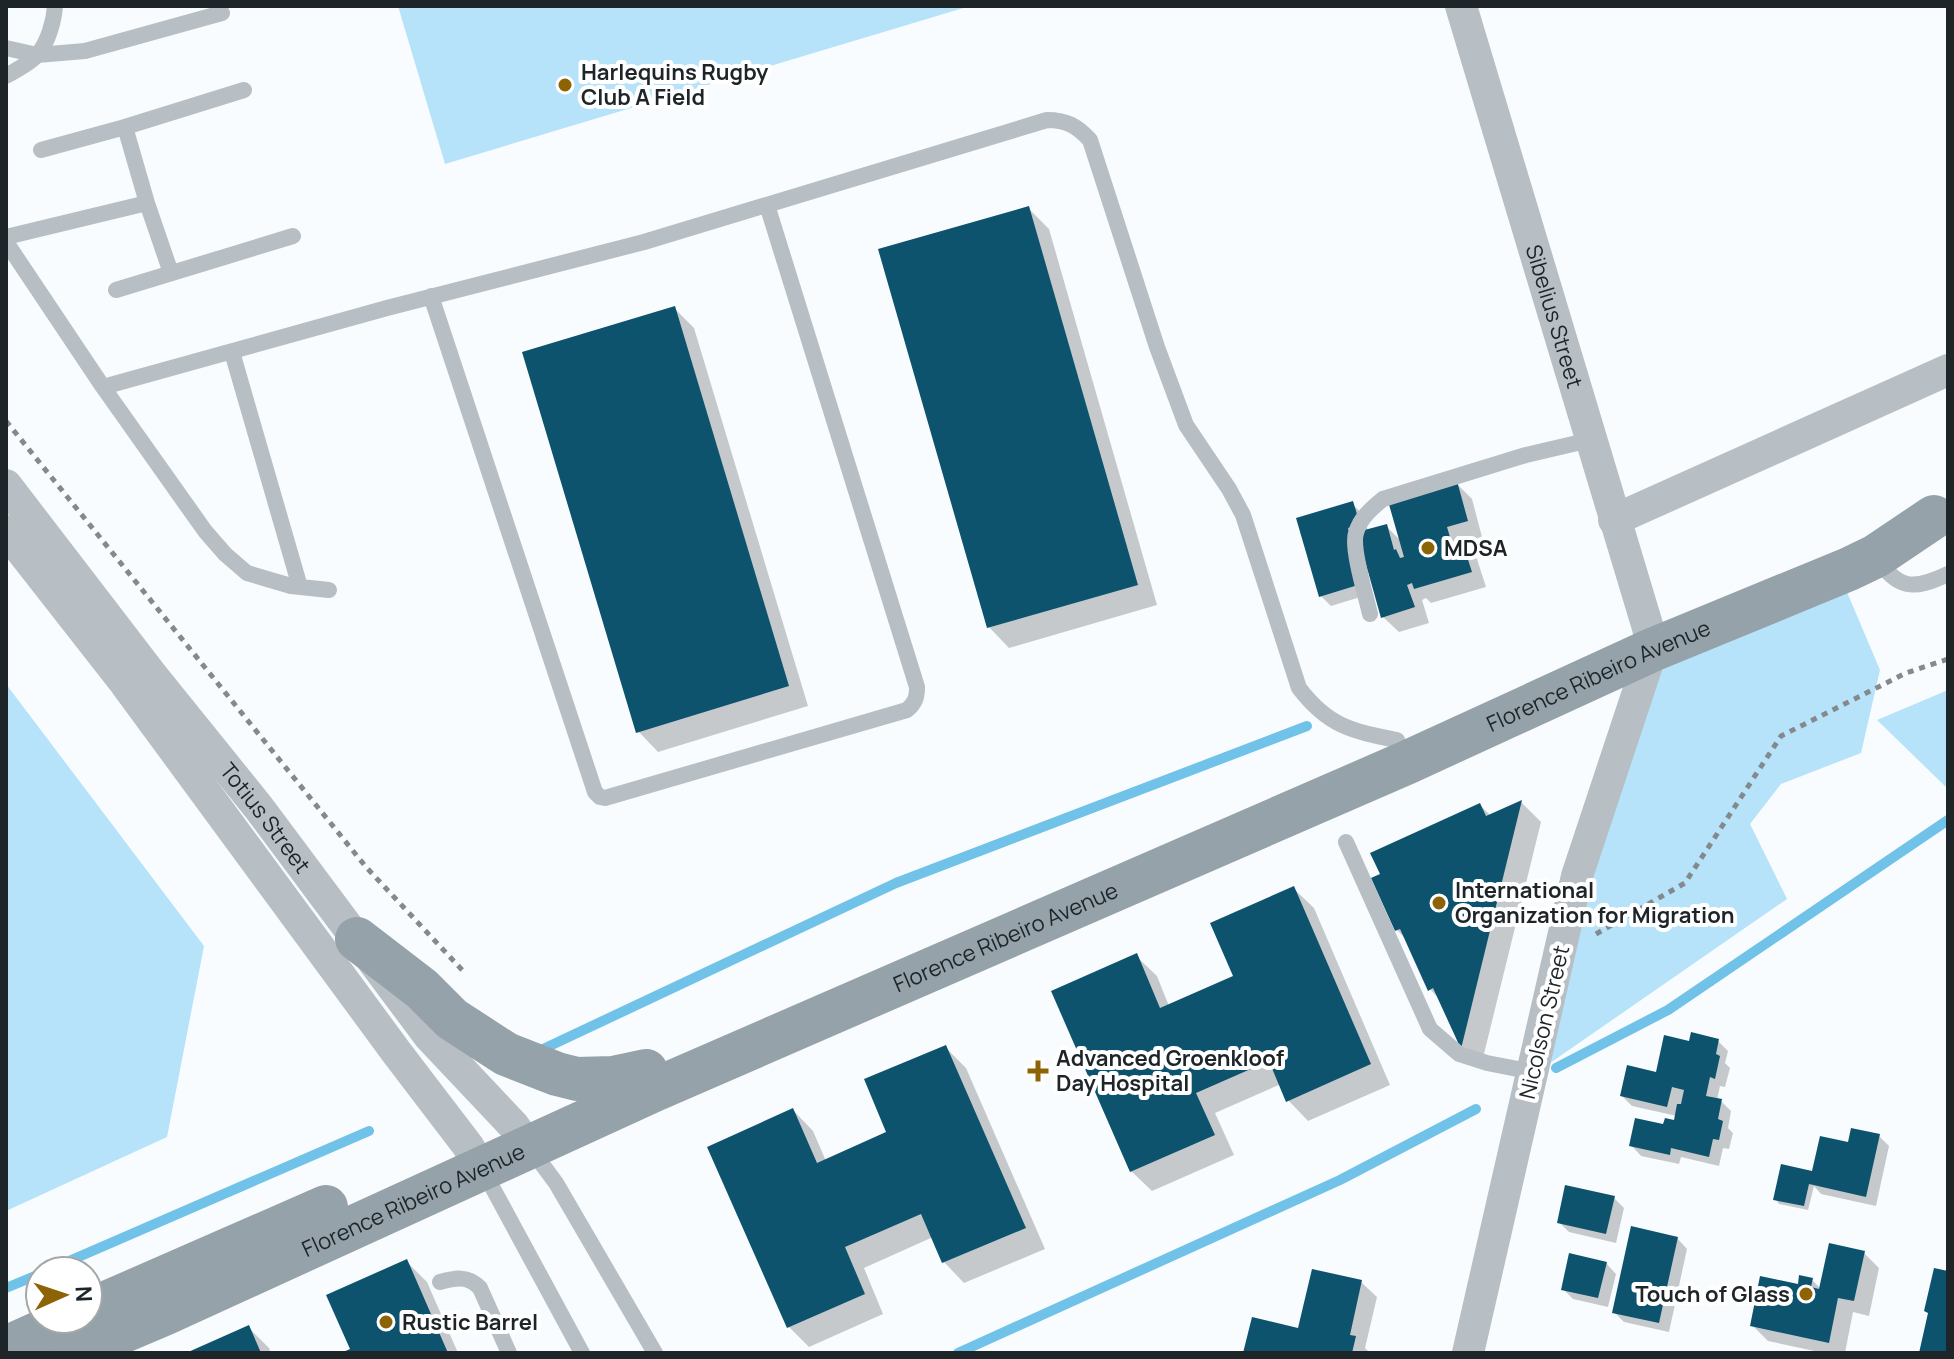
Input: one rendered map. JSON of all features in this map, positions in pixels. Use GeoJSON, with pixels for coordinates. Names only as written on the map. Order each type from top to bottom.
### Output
{"type":"FeatureCollection","features":[{"type":"Feature","properties":{"kind":"main road","name":"Florence Ribeiro Avenue"},"geometry":{"type":"LineString","coordinates":[[72,1353],[166,1313],[646,1071],[973,921],[1397,740],[1650,639],[1849,569],[1876,556],[1941,514]]}},
{"type":"Feature","properties":{"kind":"main road","name":"Florence Ribeiro Avenue"},"geometry":{"type":"LineString","coordinates":[[521,1136],[654,1090],[1408,762],[1865,533],[1941,514]]}},
{"type":"Feature","properties":{"kind":"main road"},"geometry":{"type":"LineString","coordinates":[[357,939],[422,989],[452,1019],[506,1054],[577,1079],[613,1078],[646,1071]]}},
{"type":"Feature","properties":{"kind":"main road","name":"Florence Ribeiro Avenue"},"geometry":{"type":"LineString","coordinates":[[104,1305],[475,1157]]}},
{"type":"Feature","properties":{"kind":"main road"},"geometry":{"type":"LineString","coordinates":[[6,1348],[35,1335]]}},
{"type":"Feature","properties":{"kind":"street","name":"Sibelius Street"},"geometry":{"type":"LineString","coordinates":[[1461,6],[1650,639]]}},
{"type":"Feature","properties":{"kind":"street"},"geometry":{"type":"LineString","coordinates":[[1614,520],[1948,370]]}},
{"type":"Feature","properties":{"kind":"street","name":"Totius Street"},"geometry":{"type":"LineString","coordinates":[[6,485],[259,808],[429,1036],[521,1136]]}},
{"type":"Feature","properties":{"kind":"street","name":"Totius Street"},"geometry":{"type":"LineString","coordinates":[[6,531],[125,683],[475,1157]]}},
{"type":"Feature","properties":{"kind":"street","name":"Nicolson Street"},"geometry":{"type":"LineString","coordinates":[[1468,1353],[1577,876],[1650,639]]}},
{"type":"Feature","properties":{"kind":"lane"},"geometry":{"type":"LineString","coordinates":[[6,76],[37,55],[48,34],[55,6]]}},
{"type":"Feature","properties":{"kind":"lane"},"geometry":{"type":"LineString","coordinates":[[6,48],[37,55],[85,51],[222,13]]}},
{"type":"Feature","properties":{"kind":"lane"},"geometry":{"type":"LineString","coordinates":[[41,150],[244,90]]}},
{"type":"Feature","properties":{"kind":"lane"},"geometry":{"type":"LineString","coordinates":[[103,387],[431,296],[644,242],[1047,120],[1060,120],[1076,126],[1090,140],[1157,347],[1186,425],[1243,515],[1299,688],[1309,702],[1330,720],[1362,733],[1397,740]]}},
{"type":"Feature","properties":{"kind":"lane"},"geometry":{"type":"LineString","coordinates":[[125,127],[171,273]]}},
{"type":"Feature","properties":{"kind":"lane"},"geometry":{"type":"LineString","coordinates":[[147,203],[6,240],[103,387],[205,531],[225,554],[247,573],[279,583],[329,590]]}},
{"type":"Feature","properties":{"kind":"lane"},"geometry":{"type":"LineString","coordinates":[[431,296],[595,792],[605,798],[907,710],[917,698],[917,687],[767,205]]}},
{"type":"Feature","properties":{"kind":"lane"},"geometry":{"type":"LineString","coordinates":[[116,290],[293,236]]}},
{"type":"Feature","properties":{"kind":"lane"},"geometry":{"type":"LineString","coordinates":[[232,352],[300,587]]}},
{"type":"Feature","properties":{"kind":"lane"},"geometry":{"type":"LineString","coordinates":[[1370,614],[1355,539],[1368,511],[1383,499],[1526,455],[1590,440]]}},
{"type":"Feature","properties":{"kind":"lane"},"geometry":{"type":"LineString","coordinates":[[1876,556],[1888,573],[1898,582],[1908,585],[1926,583],[1948,574]]}},
{"type":"Feature","properties":{"kind":"lane"},"geometry":{"type":"LineString","coordinates":[[1346,842],[1430,1029],[1459,1054],[1533,1072]]}},
{"type":"Feature","properties":{"kind":"lane"},"geometry":{"type":"LineString","coordinates":[[521,1136],[556,1183],[655,1353]]}},
{"type":"Feature","properties":{"kind":"lane"},"geometry":{"type":"LineString","coordinates":[[475,1157],[582,1353]]}},
{"type":"Feature","properties":{"kind":"lane"},"geometry":{"type":"LineString","coordinates":[[440,1282],[457,1278],[473,1280],[480,1288],[509,1353]]}},
{"type":"Feature","properties":{"kind":"path"},"geometry":{"type":"LineString","coordinates":[[6,421],[366,867],[473,982]]}},
{"type":"Feature","properties":{"kind":"path"},"geometry":{"type":"LineString","coordinates":[[1594,935],[1685,883],[1781,736],[1906,673],[1948,659]]}},
{"type":"Feature","properties":{"kind":"shaded area","name":"Harlequins Rugby Club A Field"},"geometry":{"type":"Polygon","coordinates":[[[398,6],[970,6],[445,164],[398,6]]]}},
{"type":"Feature","properties":{"kind":"shaded area"},"geometry":{"type":"Polygon","coordinates":[[[1844,585],[1880,670],[1861,753],[1781,784],[1750,824],[1787,899],[1527,1079],[1637,672],[1844,585]]]}},
{"type":"Feature","properties":{"kind":"shaded area"},"geometry":{"type":"Polygon","coordinates":[[[6,684],[204,946],[167,1137],[6,1211],[6,684]]]}},
{"type":"Feature","properties":{"kind":"shaded area"},"geometry":{"type":"Polygon","coordinates":[[[1948,690],[1948,789],[1877,720],[1948,690]]]}},
{"type":"Feature","properties":{"kind":"building"},"geometry":{"type":"Polygon","coordinates":[[[1029,206],[1138,585],[987,628],[878,249],[1029,206]]]}},
{"type":"Feature","properties":{"kind":"building"},"geometry":{"type":"Polygon","coordinates":[[[675,306],[789,686],[636,733],[522,352],[675,306]]]}},
{"type":"Feature","properties":{"kind":"building"},"geometry":{"type":"Polygon","coordinates":[[[1457,481],[1468,521],[1447,527],[1452,544],[1462,541],[1472,572],[1414,589],[1412,583],[1407,585],[1415,607],[1381,618],[1357,532],[1387,524],[1394,550],[1400,558],[1404,557],[1388,501],[1457,481]]]}},
{"type":"Feature","properties":{"kind":"building"},"geometry":{"type":"Polygon","coordinates":[[[1353,501],[1360,524],[1348,528],[1358,562],[1358,585],[1319,597],[1296,518],[1353,501]]]}},
{"type":"Feature","properties":{"kind":"building","name":"International Organization for Migration"},"geometry":{"type":"Polygon","coordinates":[[[1522,800],[1461,1049],[1433,988],[1428,991],[1400,929],[1395,931],[1371,878],[1380,874],[1370,853],[1480,803],[1486,816],[1522,800]]]}},
{"type":"Feature","properties":{"kind":"building"},"geometry":{"type":"Polygon","coordinates":[[[1294,886],[1371,1064],[1286,1102],[1269,1061],[1196,1093],[1215,1135],[1130,1172],[1051,991],[1137,953],[1160,1008],[1233,976],[1210,923],[1294,886]]]}},
{"type":"Feature","properties":{"kind":"building"},"geometry":{"type":"Polygon","coordinates":[[[1691,1032],[1719,1039],[1716,1054],[1720,1056],[1715,1079],[1710,1077],[1706,1096],[1722,1099],[1718,1119],[1723,1121],[1719,1140],[1713,1139],[1709,1157],[1671,1148],[1670,1155],[1629,1146],[1635,1118],[1663,1124],[1665,1118],[1674,1120],[1684,1090],[1672,1087],[1667,1107],[1620,1096],[1627,1065],[1656,1072],[1664,1035],[1689,1041],[1691,1032]]]}},
{"type":"Feature","properties":{"kind":"building"},"geometry":{"type":"Polygon","coordinates":[[[946,1045],[1026,1228],[942,1263],[921,1214],[845,1247],[865,1294],[787,1328],[707,1147],[793,1108],[817,1163],[886,1132],[864,1079],[946,1045]]]}},
{"type":"Feature","properties":{"kind":"building"},"geometry":{"type":"Polygon","coordinates":[[[1851,1128],[1880,1134],[1866,1197],[1809,1184],[1804,1206],[1773,1200],[1781,1164],[1812,1171],[1820,1136],[1848,1142],[1851,1128]]]}},
{"type":"Feature","properties":{"kind":"building"},"geometry":{"type":"Polygon","coordinates":[[[1565,1185],[1615,1196],[1606,1234],[1557,1223],[1565,1185]]]}},
{"type":"Feature","properties":{"kind":"building","name":"Touch of Glass"},"geometry":{"type":"Polygon","coordinates":[[[1631,1226],[1678,1237],[1659,1323],[1612,1313],[1631,1226]]]}},
{"type":"Feature","properties":{"kind":"building","name":"Touch of Glass"},"geometry":{"type":"Polygon","coordinates":[[[1829,1243],[1865,1251],[1854,1301],[1838,1298],[1829,1343],[1750,1326],[1760,1276],[1798,1284],[1799,1275],[1813,1278],[1811,1287],[1819,1289],[1829,1243]]]}},
{"type":"Feature","properties":{"kind":"building"},"geometry":{"type":"Polygon","coordinates":[[[1569,1253],[1607,1262],[1598,1298],[1561,1290],[1569,1253]]]}},
{"type":"Feature","properties":{"kind":"building","name":"Rustic Barrel"},"geometry":{"type":"Polygon","coordinates":[[[407,1259],[448,1353],[341,1353],[350,1349],[326,1295],[407,1259]]]}},
{"type":"Feature","properties":{"kind":"building"},"geometry":{"type":"Polygon","coordinates":[[[1934,1268],[1948,1271],[1948,1353],[1919,1353],[1928,1313],[1924,1311],[1934,1268]]]}},
{"type":"Feature","properties":{"kind":"building"},"geometry":{"type":"Polygon","coordinates":[[[1312,1269],[1362,1280],[1350,1335],[1356,1336],[1352,1353],[1243,1353],[1252,1317],[1298,1328],[1312,1269]]]}},
{"type":"Feature","properties":{"kind":"building"},"geometry":{"type":"Polygon","coordinates":[[[249,1325],[261,1353],[186,1353],[249,1325]]]}},
{"type":"Feature","properties":{"kind":"waterway"},"geometry":{"type":"LineString","coordinates":[[541,1050],[896,883],[1307,726]]}},
{"type":"Feature","properties":{"kind":"waterway"},"geometry":{"type":"LineString","coordinates":[[1556,1068],[1668,1010],[1948,820]]}},
{"type":"Feature","properties":{"kind":"waterway"},"geometry":{"type":"LineString","coordinates":[[958,1353],[1340,1180],[1476,1109]]}},
{"type":"Feature","properties":{"kind":"waterway"},"geometry":{"type":"LineString","coordinates":[[83,1255],[369,1131]]}},
{"type":"Feature","properties":{"kind":"waterway"},"geometry":{"type":"LineString","coordinates":[[6,1288],[24,1281]]}},
{"type":"Feature","properties":{"kind":"place","name":"Harlequins Rugby Club A Field"},"geometry":{"type":"Point","coordinates":[565,85]}},
{"type":"Feature","properties":{"kind":"place","name":"MDSA"},"geometry":{"type":"Point","coordinates":[1428,548]}},
{"type":"Feature","properties":{"kind":"place","name":"International Organization for Migration"},"geometry":{"type":"Point","coordinates":[1439,903]}},
{"type":"Feature","properties":{"kind":"place","name":"Advanced Groenkloof Day Hospital"},"geometry":{"type":"Point","coordinates":[1038,1071]}},
{"type":"Feature","properties":{"kind":"place","name":"Touch of Glass"},"geometry":{"type":"Point","coordinates":[1806,1294]}},
{"type":"Feature","properties":{"kind":"place","name":"Rustic Barrel"},"geometry":{"type":"Point","coordinates":[386,1322]}}]}
